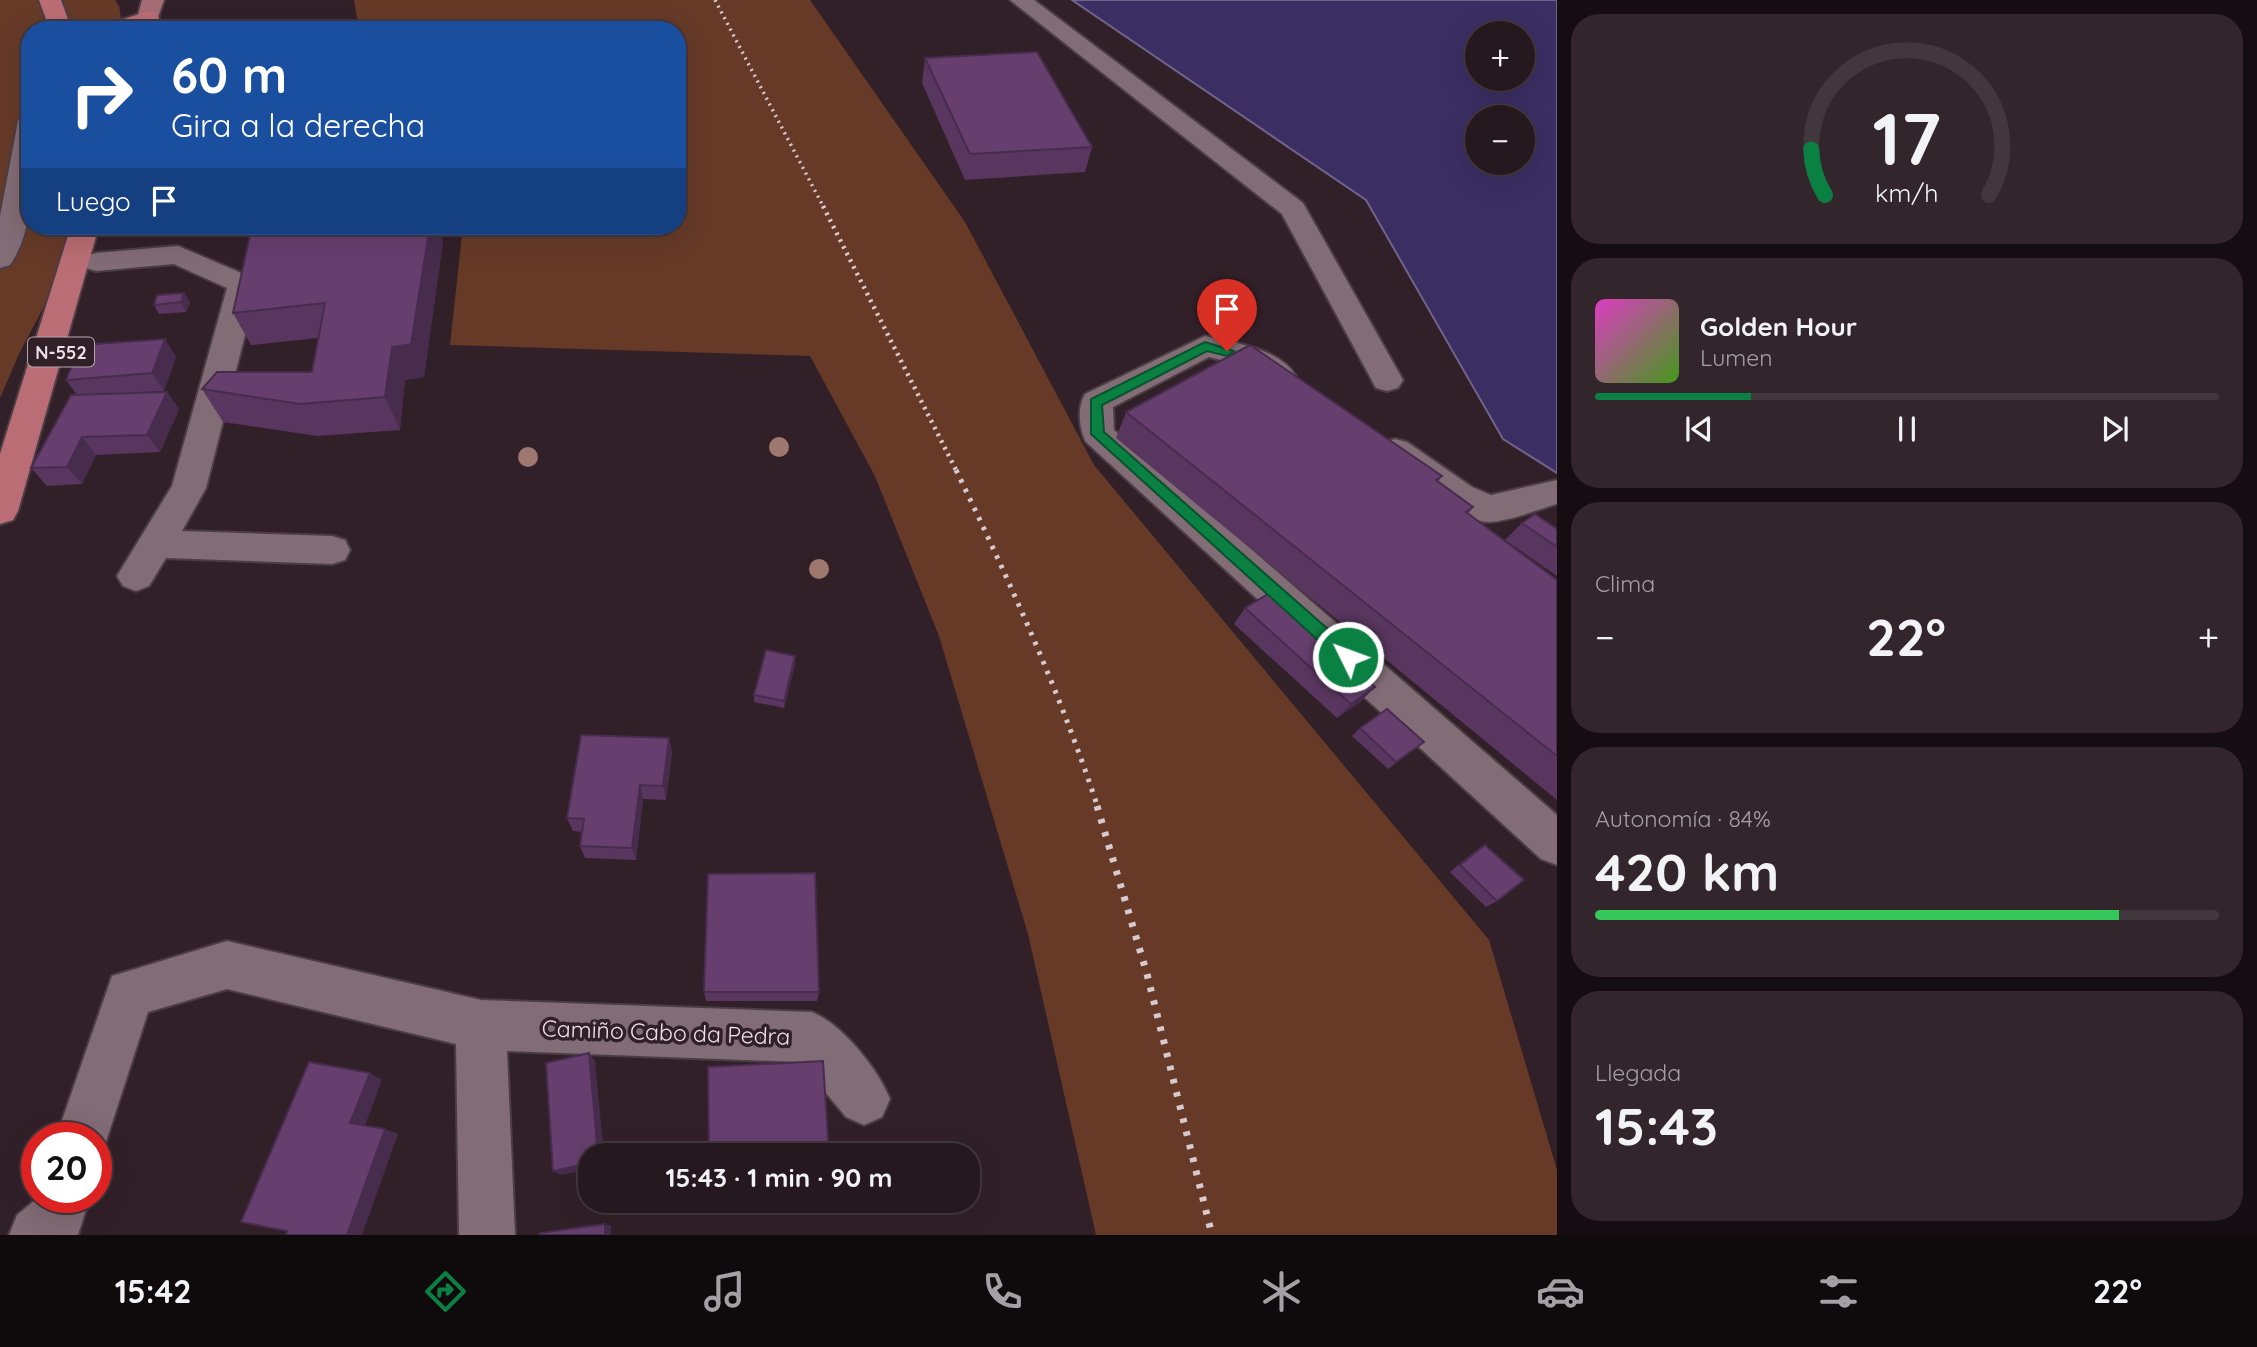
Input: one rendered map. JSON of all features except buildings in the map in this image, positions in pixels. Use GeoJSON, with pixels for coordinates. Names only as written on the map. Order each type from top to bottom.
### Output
{"type":"FeatureCollection","features":[{"type":"Feature","properties":{"kind":"highway"},"geometry":{"type":"LineString","coordinates":[[130,21],[147,12]]}},
{"type":"Feature","properties":{"kind":"highway","name":"N-552"},"geometry":{"type":"LineString","coordinates":[[5,494],[82,235]]}},
{"type":"Feature","properties":{"kind":"highway","name":"N-552"},"geometry":{"type":"LineString","coordinates":[[5,494],[106,235]]}},
{"type":"Feature","properties":{"kind":"street"},"geometry":{"type":"LineString","coordinates":[[1021,0],[1293,209],[1387,380]]}},
{"type":"Feature","properties":{"kind":"street"},"geometry":{"type":"LineString","coordinates":[[0,260],[8,248],[21,173]]}},
{"type":"Feature","properties":{"kind":"street"},"geometry":{"type":"LineString","coordinates":[[96,262],[178,255],[243,284],[189,488],[135,576]]}},
{"type":"Feature","properties":{"kind":"street"},"geometry":{"type":"LineString","coordinates":[[1304,391],[1249,356],[1205,346],[1096,402],[1098,434],[1557,844]]}},
{"type":"Feature","properties":{"kind":"street"},"geometry":{"type":"LineString","coordinates":[[1370,433],[1460,496],[1488,509],[1554,492]]}},
{"type":"Feature","properties":{"kind":"street"},"geometry":{"type":"LineString","coordinates":[[155,544],[332,550]]}},
{"type":"Feature","properties":{"kind":"street","name":"Camiño Cabo da Pedra"},"geometry":{"type":"LineString","coordinates":[[87,1122],[129,993],[227,965],[481,1025],[812,1037],[863,1099]]}},
{"type":"Feature","properties":{"kind":"street"},"geometry":{"type":"LineString","coordinates":[[481,1025],[487,1235]]}},
{"type":"Feature","properties":{"kind":"street"},"geometry":{"type":"LineString","coordinates":[[37,1235],[57,1218],[58,1213]]}},
{"type":"Feature","properties":{"kind":"shaded area"},"geometry":{"type":"Polygon","coordinates":[[[0,0],[115,0],[122,21],[21,21],[21,235],[81,235],[19,354],[0,398],[0,0]]]}},
{"type":"Feature","properties":{"kind":"shaded area"},"geometry":{"type":"Polygon","coordinates":[[[354,0],[810,0],[965,222],[1094,465],[1489,940],[1557,1170],[1557,1235],[1096,1235],[1028,934],[939,636],[875,476],[810,356],[450,345],[462,235],[686,235],[686,21],[358,21],[354,0]]]}},
{"type":"Feature","properties":{"kind":"shaded area"},"geometry":{"type":"Polygon","coordinates":[[[1072,0],[1557,0],[1557,473],[1503,439],[1366,200],[1072,0]]]}},
{"type":"Feature","properties":{"kind":"railway"},"geometry":{"type":"LineString","coordinates":[[715,0],[824,208]]}},
{"type":"Feature","properties":{"kind":"railway"},"geometry":{"type":"LineString","coordinates":[[823,206],[956,470]]}},
{"type":"Feature","properties":{"kind":"railway"},"geometry":{"type":"LineString","coordinates":[[956,470],[1033,637],[1098,808]]}},
{"type":"Feature","properties":{"kind":"railway"},"geometry":{"type":"LineString","coordinates":[[1097,806],[1147,974],[1212,1235]]}},
{"type":"Feature","properties":{"kind":"route"},"geometry":{"type":"LineString","coordinates":[[1227,351],[1205,346],[1096,402],[1098,434],[1348,657]]}}]}
